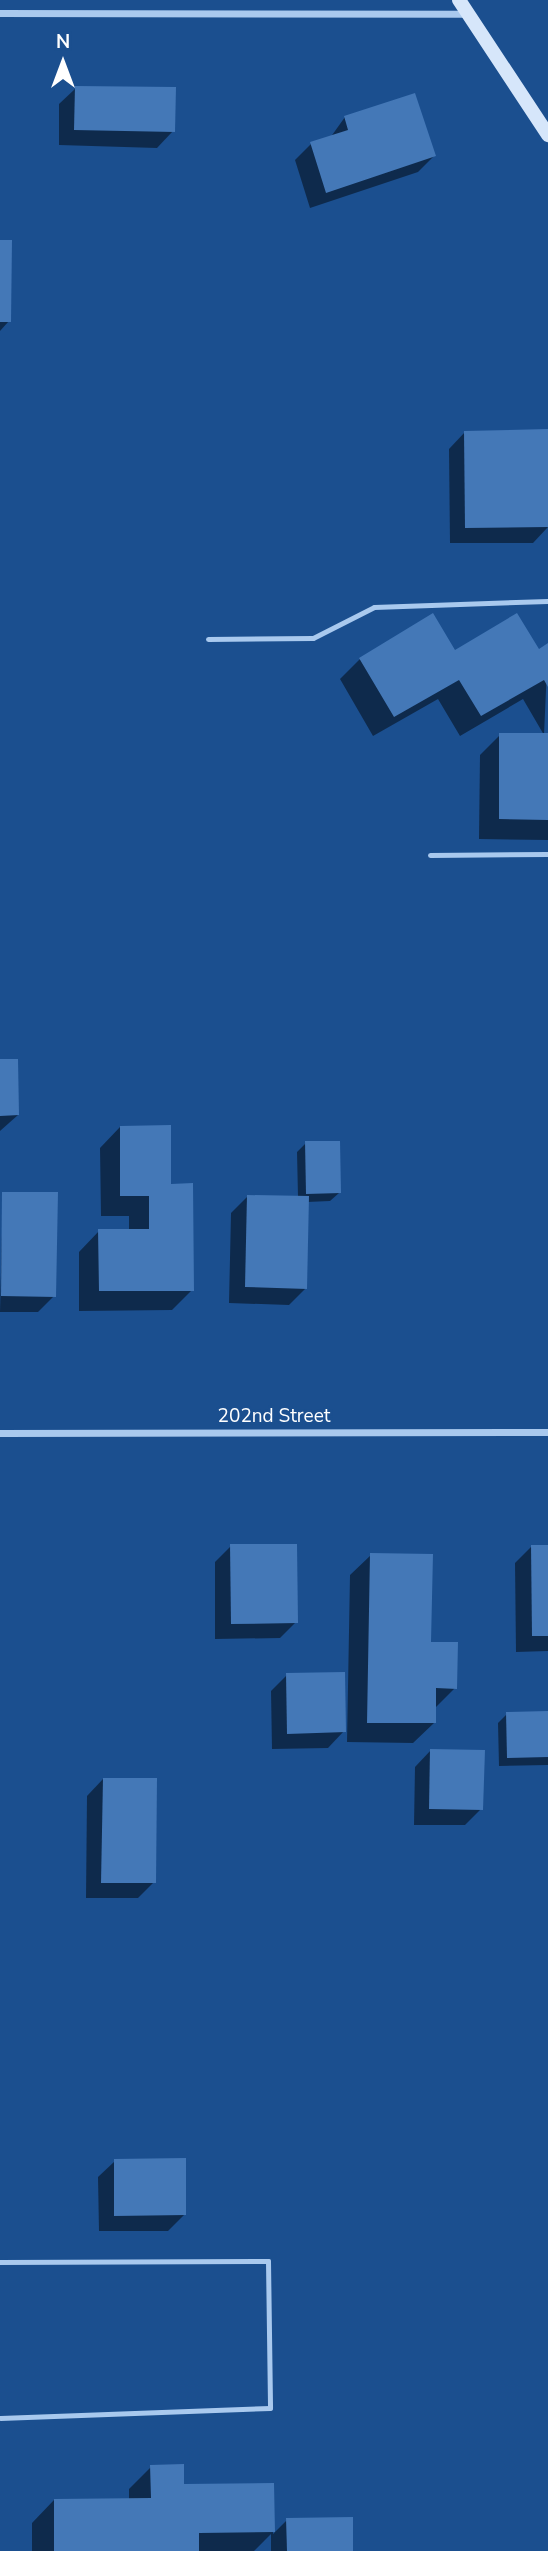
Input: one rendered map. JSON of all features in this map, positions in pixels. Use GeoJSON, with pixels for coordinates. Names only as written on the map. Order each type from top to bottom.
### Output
{"type":"FeatureCollection","features":[{"type":"Feature","properties":{"kind":"main road"},"geometry":{"type":"LineString","coordinates":[[459,0],[548,135]]}},
{"type":"Feature","properties":{"kind":"street"},"geometry":{"type":"LineString","coordinates":[[0,13],[467,13]]}},
{"type":"Feature","properties":{"kind":"street","name":"202nd Street"},"geometry":{"type":"LineString","coordinates":[[0,1433],[548,1432]]}},
{"type":"Feature","properties":{"kind":"lane"},"geometry":{"type":"LineString","coordinates":[[208,639],[313,638],[374,607],[548,601]]}},
{"type":"Feature","properties":{"kind":"lane"},"geometry":{"type":"LineString","coordinates":[[430,855],[548,854]]}},
{"type":"Feature","properties":{"kind":"lane"},"geometry":{"type":"LineString","coordinates":[[0,2262],[268,2261],[270,2408],[0,2417]]}},
{"type":"Feature","properties":{"kind":"building"},"geometry":{"type":"Polygon","coordinates":[[[75,86],[176,87],[175,132],[74,130],[75,86]]]}},
{"type":"Feature","properties":{"kind":"building"},"geometry":{"type":"Polygon","coordinates":[[[415,93],[436,156],[326,193],[310,142],[348,130],[344,116],[415,93]]]}},
{"type":"Feature","properties":{"kind":"building"},"geometry":{"type":"Polygon","coordinates":[[[0,240],[12,240],[11,322],[0,322],[0,240]]]}},
{"type":"Feature","properties":{"kind":"building"},"geometry":{"type":"Polygon","coordinates":[[[548,429],[548,527],[465,528],[464,431],[548,429]]]}},
{"type":"Feature","properties":{"kind":"building"},"geometry":{"type":"Polygon","coordinates":[[[433,613],[455,650],[517,613],[539,649],[548,643],[548,687],[544,680],[481,716],[459,680],[394,717],[359,658],[433,613]]]}},
{"type":"Feature","properties":{"kind":"building"},"geometry":{"type":"Polygon","coordinates":[[[499,733],[548,733],[548,820],[499,819],[499,733]]]}},
{"type":"Feature","properties":{"kind":"building"},"geometry":{"type":"Polygon","coordinates":[[[0,1059],[18,1059],[19,1115],[0,1116],[0,1059]]]}},
{"type":"Feature","properties":{"kind":"building"},"geometry":{"type":"Polygon","coordinates":[[[171,1125],[171,1184],[193,1183],[194,1291],[99,1291],[98,1229],[149,1229],[149,1196],[120,1196],[120,1126],[171,1125]]]}},
{"type":"Feature","properties":{"kind":"building"},"geometry":{"type":"Polygon","coordinates":[[[305,1141],[340,1141],[341,1193],[306,1194],[305,1141]]]}},
{"type":"Feature","properties":{"kind":"building"},"geometry":{"type":"Polygon","coordinates":[[[2,1192],[58,1192],[56,1297],[1,1296],[2,1192]]]}},
{"type":"Feature","properties":{"kind":"building"},"geometry":{"type":"Polygon","coordinates":[[[247,1195],[309,1196],[307,1289],[245,1287],[247,1195]]]}},
{"type":"Feature","properties":{"kind":"building"},"geometry":{"type":"Polygon","coordinates":[[[230,1544],[297,1544],[298,1623],[231,1624],[230,1544]]]}},
{"type":"Feature","properties":{"kind":"building"},"geometry":{"type":"Polygon","coordinates":[[[531,1545],[548,1545],[548,1636],[532,1636],[531,1545]]]}},
{"type":"Feature","properties":{"kind":"building"},"geometry":{"type":"Polygon","coordinates":[[[370,1553],[433,1554],[431,1642],[458,1642],[457,1689],[436,1688],[436,1723],[367,1723],[370,1553]]]}},
{"type":"Feature","properties":{"kind":"building"},"geometry":{"type":"Polygon","coordinates":[[[345,1672],[346,1732],[287,1734],[286,1673],[345,1672]]]}},
{"type":"Feature","properties":{"kind":"building"},"geometry":{"type":"Polygon","coordinates":[[[548,1711],[548,1757],[507,1758],[506,1712],[548,1711]]]}},
{"type":"Feature","properties":{"kind":"building"},"geometry":{"type":"Polygon","coordinates":[[[430,1749],[485,1750],[483,1810],[429,1809],[430,1749]]]}},
{"type":"Feature","properties":{"kind":"building"},"geometry":{"type":"Polygon","coordinates":[[[103,1778],[157,1778],[156,1883],[101,1883],[103,1778]]]}},
{"type":"Feature","properties":{"kind":"building"},"geometry":{"type":"Polygon","coordinates":[[[186,2158],[186,2215],[114,2216],[114,2159],[186,2158]]]}},
{"type":"Feature","properties":{"kind":"building"},"geometry":{"type":"Polygon","coordinates":[[[184,2464],[184,2484],[274,2483],[275,2532],[199,2533],[199,2551],[54,2551],[54,2499],[151,2498],[150,2465],[184,2464]]]}},
{"type":"Feature","properties":{"kind":"building"},"geometry":{"type":"Polygon","coordinates":[[[353,2517],[353,2551],[287,2551],[286,2518],[353,2517]]]}}]}
